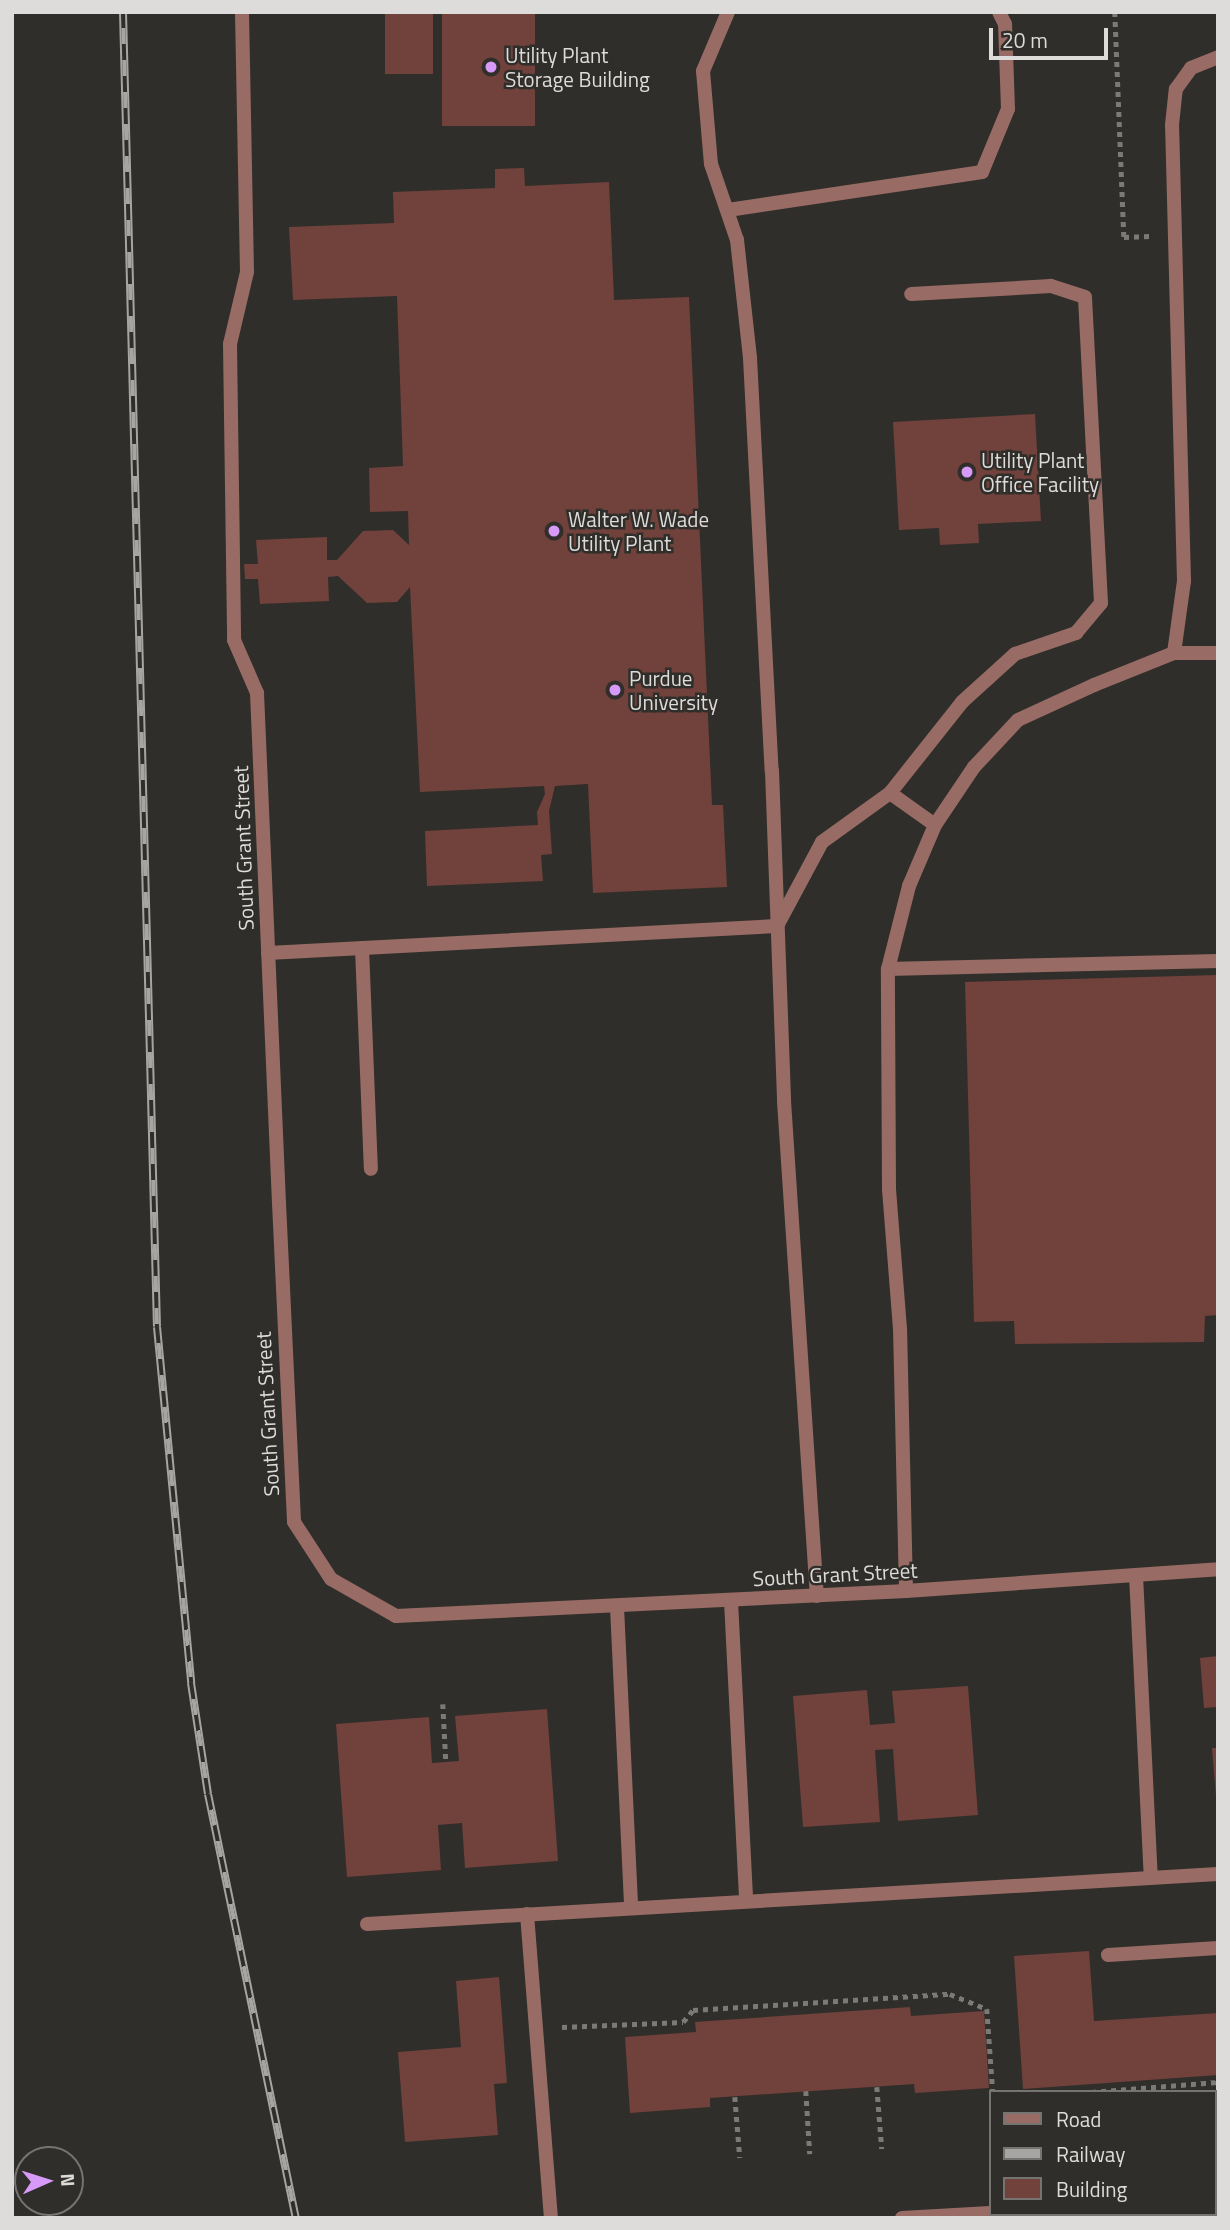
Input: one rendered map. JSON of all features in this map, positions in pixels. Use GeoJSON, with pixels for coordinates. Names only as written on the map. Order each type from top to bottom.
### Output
{"type":"FeatureCollection","features":[{"type":"Feature","properties":{"kind":"street","name":"South Grant Street"},"geometry":{"type":"LineString","coordinates":[[242,12],[247,272],[230,344],[234,640],[257,693],[294,1522],[331,1579],[397,1616],[906,1591],[1218,1569]]}},
{"type":"Feature","properties":{"kind":"street"},"geometry":{"type":"LineString","coordinates":[[728,12],[703,71],[711,164],[737,240],[750,358],[784,1101],[817,1596]]}},
{"type":"Feature","properties":{"kind":"street"},"geometry":{"type":"LineString","coordinates":[[728,210],[982,172],[1008,109],[1005,24],[999,12]]}},
{"type":"Feature","properties":{"kind":"street"},"geometry":{"type":"LineString","coordinates":[[1174,653],[1184,580],[1172,125],[1176,89],[1191,68],[1218,57]]}},
{"type":"Feature","properties":{"kind":"street"},"geometry":{"type":"LineString","coordinates":[[777,926],[821,842],[890,793],[962,702],[1015,654],[1076,633],[1101,603],[1085,297],[1051,286],[911,295]]}},
{"type":"Feature","properties":{"kind":"street"},"geometry":{"type":"LineString","coordinates":[[906,1591],[900,1329],[889,1190],[888,968],[909,886],[935,825],[975,767],[1018,720],[1094,685],[1174,653],[1218,653]]}},
{"type":"Feature","properties":{"kind":"street"},"geometry":{"type":"LineString","coordinates":[[890,793],[935,825]]}},
{"type":"Feature","properties":{"kind":"street"},"geometry":{"type":"LineString","coordinates":[[268,953],[777,926]]}},
{"type":"Feature","properties":{"kind":"street"},"geometry":{"type":"LineString","coordinates":[[362,948],[371,1168]]}},
{"type":"Feature","properties":{"kind":"street"},"geometry":{"type":"LineString","coordinates":[[888,968],[1218,961]]}},
{"type":"Feature","properties":{"kind":"street"},"geometry":{"type":"LineString","coordinates":[[1136,1574],[1151,1878]]}},
{"type":"Feature","properties":{"kind":"street"},"geometry":{"type":"LineString","coordinates":[[731,1601],[746,1901]]}},
{"type":"Feature","properties":{"kind":"street"},"geometry":{"type":"LineString","coordinates":[[617,1607],[631,1908]]}},
{"type":"Feature","properties":{"kind":"street"},"geometry":{"type":"LineString","coordinates":[[367,1924],[1218,1874]]}},
{"type":"Feature","properties":{"kind":"street"},"geometry":{"type":"LineString","coordinates":[[527,1914],[551,2218]]}},
{"type":"Feature","properties":{"kind":"street"},"geometry":{"type":"LineString","coordinates":[[1108,1955],[1218,1948]]}},
{"type":"Feature","properties":{"kind":"street"},"geometry":{"type":"LineString","coordinates":[[902,2218],[988,2213]]}},
{"type":"Feature","properties":{"kind":"path"},"geometry":{"type":"LineString","coordinates":[[1115,12],[1124,237],[1160,235]]}},
{"type":"Feature","properties":{"kind":"path"},"geometry":{"type":"LineString","coordinates":[[443,1704],[446,1761]]}},
{"type":"Feature","properties":{"kind":"path"},"geometry":{"type":"LineString","coordinates":[[536,2029],[684,2022],[693,2010],[950,1994],[988,2009],[993,2090]]}},
{"type":"Feature","properties":{"kind":"path"},"geometry":{"type":"LineString","coordinates":[[1143,2090],[1218,2082]]}},
{"type":"Feature","properties":{"kind":"path"},"geometry":{"type":"LineString","coordinates":[[877,2087],[882,2149]]}},
{"type":"Feature","properties":{"kind":"path"},"geometry":{"type":"LineString","coordinates":[[806,2091],[810,2154]]}},
{"type":"Feature","properties":{"kind":"path"},"geometry":{"type":"LineString","coordinates":[[735,2096],[740,2158]]}},
{"type":"Feature","properties":{"kind":"building"},"geometry":{"type":"Polygon","coordinates":[[[385,12],[433,12],[433,74],[385,74],[385,12]]]}},
{"type":"Feature","properties":{"kind":"building","name":"Utility Plant Storage Building"},"geometry":{"type":"Polygon","coordinates":[[[442,12],[535,12],[535,126],[442,126],[442,12]]]}},
{"type":"Feature","properties":{"kind":"building","name":"Walter W. Wade Utility Plant"},"geometry":{"type":"Polygon","coordinates":[[[524,168],[525,186],[609,182],[614,300],[689,297],[712,805],[723,805],[727,887],[593,893],[588,784],[555,786],[549,811],[552,854],[541,855],[543,881],[427,886],[425,831],[538,825],[537,812],[545,794],[544,786],[420,792],[410,587],[397,602],[367,603],[338,576],[328,577],[329,601],[260,604],[258,579],[245,579],[244,564],[258,564],[256,540],[327,537],[327,560],[337,560],[363,531],[393,530],[409,545],[408,511],[370,512],[369,468],[403,466],[397,296],[293,300],[289,227],[394,223],[393,192],[495,188],[495,169],[524,168]]]}},
{"type":"Feature","properties":{"kind":"building","name":"Utility Plant Office Facility"},"geometry":{"type":"Polygon","coordinates":[[[1035,414],[1041,521],[978,524],[979,543],[940,545],[939,528],[899,530],[893,422],[1035,414]]]}},
{"type":"Feature","properties":{"kind":"building"},"geometry":{"type":"Polygon","coordinates":[[[1218,975],[1218,1315],[1205,1316],[1204,1342],[1015,1344],[1014,1321],[974,1322],[965,982],[1218,975]]]}},
{"type":"Feature","properties":{"kind":"building"},"geometry":{"type":"Polygon","coordinates":[[[1218,1656],[1218,1707],[1204,1708],[1200,1658],[1218,1656]]]}},
{"type":"Feature","properties":{"kind":"building"},"geometry":{"type":"Polygon","coordinates":[[[968,1686],[978,1815],[898,1821],[893,1749],[875,1750],[880,1822],[803,1827],[793,1696],[867,1690],[870,1725],[895,1723],[892,1691],[968,1686]]]}},
{"type":"Feature","properties":{"kind":"building"},"geometry":{"type":"Polygon","coordinates":[[[547,1709],[558,1861],[465,1868],[462,1823],[438,1825],[441,1870],[347,1877],[336,1724],[429,1717],[432,1763],[459,1761],[455,1716],[547,1709]]]}},
{"type":"Feature","properties":{"kind":"building"},"geometry":{"type":"Polygon","coordinates":[[[1212,1748],[1218,1748],[1218,1796],[1216,1796],[1212,1748]]]}},
{"type":"Feature","properties":{"kind":"building"},"geometry":{"type":"Polygon","coordinates":[[[1089,1951],[1094,2021],[1218,2013],[1218,2075],[1023,2089],[1014,1956],[1089,1951]]]}},
{"type":"Feature","properties":{"kind":"building"},"geometry":{"type":"Polygon","coordinates":[[[499,1977],[507,2083],[494,2084],[498,2135],[405,2142],[398,2052],[461,2047],[456,1981],[499,1977]]]}},
{"type":"Feature","properties":{"kind":"building"},"geometry":{"type":"Polygon","coordinates":[[[910,2007],[911,2016],[984,2011],[989,2088],[915,2093],[914,2084],[710,2098],[710,2107],[630,2113],[625,2037],[696,2032],[695,2022],[910,2007]]]}},
{"type":"Feature","properties":{"kind":"railway"},"geometry":{"type":"LineString","coordinates":[[123,12],[157,1327],[191,1683],[208,1794],[296,2218]]}},
{"type":"Feature","properties":{"kind":"place","name":"Utility Plant Storage Building"},"geometry":{"type":"Point","coordinates":[491,67]}},
{"type":"Feature","properties":{"kind":"place","name":"Utility Plant Office Facility"},"geometry":{"type":"Point","coordinates":[967,472]}},
{"type":"Feature","properties":{"kind":"place","name":"Walter W. Wade Utility Plant"},"geometry":{"type":"Point","coordinates":[554,531]}},
{"type":"Feature","properties":{"kind":"place","name":"Purdue University"},"geometry":{"type":"Point","coordinates":[615,690]}}]}
